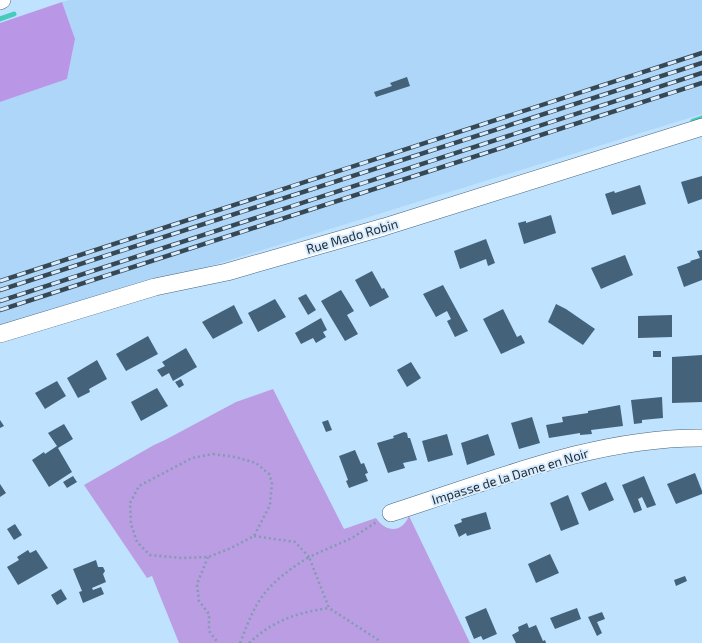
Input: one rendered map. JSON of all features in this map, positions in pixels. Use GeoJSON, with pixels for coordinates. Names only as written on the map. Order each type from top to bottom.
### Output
{"type":"FeatureCollection","features":[{"type":"Feature","properties":{"kind":"street","name":"Rue Mado Robin"},"geometry":{"type":"LineString","coordinates":[[0,334],[155,287],[227,272],[384,227],[702,127]]}},
{"type":"Feature","properties":{"kind":"street","name":"Impasse de la Dame en Noir"},"geometry":{"type":"LineString","coordinates":[[391,513],[550,461],[635,443],[677,438],[702,438]]}},
{"type":"Feature","properties":{"kind":"path"},"geometry":{"type":"LineString","coordinates":[[213,454],[235,457],[256,463],[269,474],[272,482],[270,505],[254,536],[229,549],[208,557],[181,558],[150,555],[137,542],[131,524],[130,503],[139,486],[192,458],[213,454]]}},
{"type":"Feature","properties":{"kind":"path"},"geometry":{"type":"LineString","coordinates":[[240,643],[256,607],[269,588],[285,573],[309,557],[352,538],[391,513]]}},
{"type":"Feature","properties":{"kind":"path"},"geometry":{"type":"LineString","coordinates":[[254,536],[295,542],[309,557],[329,608],[380,641]]}},
{"type":"Feature","properties":{"kind":"path"},"geometry":{"type":"LineString","coordinates":[[208,557],[197,584],[200,601],[209,614],[208,631],[218,643]]}},
{"type":"Feature","properties":{"kind":"path"},"geometry":{"type":"LineString","coordinates":[[249,643],[276,622],[305,612],[329,608]]}},
{"type":"Feature","properties":{"kind":"shaded area"},"geometry":{"type":"Polygon","coordinates":[[[69,0],[702,0],[702,114],[0,331],[0,102],[67,79],[75,39],[62,2],[69,0]]]}},
{"type":"Feature","properties":{"kind":"shaded area"},"geometry":{"type":"Polygon","coordinates":[[[62,2],[75,39],[67,79],[0,102],[0,23],[62,2]]]}},
{"type":"Feature","properties":{"kind":"shaded area"},"geometry":{"type":"Polygon","coordinates":[[[273,389],[344,529],[376,518],[384,526],[394,529],[402,526],[409,516],[470,643],[179,643],[152,576],[147,578],[84,485],[154,445],[236,402],[273,389]]]}},
{"type":"Feature","properties":{"kind":"building"},"geometry":{"type":"Polygon","coordinates":[[[407,77],[410,86],[376,97],[374,92],[392,86],[390,83],[407,77]]]}},
{"type":"Feature","properties":{"kind":"building"},"geometry":{"type":"Polygon","coordinates":[[[702,176],[702,199],[688,204],[681,182],[702,176]]]}},
{"type":"Feature","properties":{"kind":"building"},"geometry":{"type":"Polygon","coordinates":[[[640,185],[646,204],[612,215],[605,194],[614,191],[615,193],[640,185]]]}},
{"type":"Feature","properties":{"kind":"building"},"geometry":{"type":"Polygon","coordinates":[[[551,215],[556,233],[524,244],[518,223],[526,221],[526,223],[551,215]]]}},
{"type":"Feature","properties":{"kind":"building"},"geometry":{"type":"Polygon","coordinates":[[[486,239],[495,263],[488,266],[486,259],[460,269],[454,251],[486,239]]]}},
{"type":"Feature","properties":{"kind":"building"},"geometry":{"type":"Polygon","coordinates":[[[702,250],[702,280],[684,287],[677,267],[700,258],[697,251],[702,250]]]}},
{"type":"Feature","properties":{"kind":"building"},"geometry":{"type":"Polygon","coordinates":[[[625,255],[633,275],[601,289],[591,268],[625,255]]]}},
{"type":"Feature","properties":{"kind":"building"},"geometry":{"type":"Polygon","coordinates":[[[372,271],[382,289],[384,288],[389,297],[370,307],[355,280],[372,271]]]}},
{"type":"Feature","properties":{"kind":"building"},"geometry":{"type":"Polygon","coordinates":[[[443,285],[468,331],[455,337],[447,321],[451,319],[447,311],[436,317],[423,294],[443,285]]]}},
{"type":"Feature","properties":{"kind":"building"},"geometry":{"type":"Polygon","coordinates":[[[341,290],[354,311],[347,315],[358,334],[345,341],[321,301],[341,290]]]}},
{"type":"Feature","properties":{"kind":"building"},"geometry":{"type":"Polygon","coordinates":[[[306,294],[316,310],[308,315],[298,298],[306,294]]]}},
{"type":"Feature","properties":{"kind":"building"},"geometry":{"type":"Polygon","coordinates":[[[275,299],[286,317],[258,332],[248,313],[275,299]]]}},
{"type":"Feature","properties":{"kind":"building"},"geometry":{"type":"Polygon","coordinates":[[[556,304],[595,329],[583,345],[548,322],[556,304]]]}},
{"type":"Feature","properties":{"kind":"building"},"geometry":{"type":"Polygon","coordinates":[[[234,305],[243,323],[213,339],[202,322],[234,305]]]}},
{"type":"Feature","properties":{"kind":"building"},"geometry":{"type":"Polygon","coordinates":[[[503,309],[517,337],[521,335],[525,343],[501,354],[483,319],[503,309]]]}},
{"type":"Feature","properties":{"kind":"building"},"geometry":{"type":"Polygon","coordinates":[[[672,315],[672,337],[638,338],[638,316],[672,315]]]}},
{"type":"Feature","properties":{"kind":"building"},"geometry":{"type":"Polygon","coordinates":[[[321,318],[327,330],[323,332],[326,337],[316,343],[313,338],[301,344],[295,333],[321,318]]]}},
{"type":"Feature","properties":{"kind":"building"},"geometry":{"type":"Polygon","coordinates":[[[148,336],[158,354],[126,371],[116,354],[148,336]]]}},
{"type":"Feature","properties":{"kind":"building"},"geometry":{"type":"Polygon","coordinates":[[[186,348],[197,367],[173,381],[169,373],[162,377],[157,370],[165,366],[162,362],[186,348]]]}},
{"type":"Feature","properties":{"kind":"building"},"geometry":{"type":"Polygon","coordinates":[[[653,351],[661,351],[661,357],[653,357],[653,351]]]}},
{"type":"Feature","properties":{"kind":"building"},"geometry":{"type":"Polygon","coordinates":[[[702,355],[702,402],[672,403],[672,357],[702,355]]]}},
{"type":"Feature","properties":{"kind":"building"},"geometry":{"type":"Polygon","coordinates":[[[97,360],[107,379],[89,389],[90,392],[78,398],[67,378],[97,360]]]}},
{"type":"Feature","properties":{"kind":"building"},"geometry":{"type":"Polygon","coordinates":[[[411,362],[421,378],[407,387],[397,370],[411,362]]]}},
{"type":"Feature","properties":{"kind":"building"},"geometry":{"type":"Polygon","coordinates":[[[181,379],[184,385],[179,388],[175,382],[181,379]]]}},
{"type":"Feature","properties":{"kind":"building"},"geometry":{"type":"Polygon","coordinates":[[[57,381],[66,396],[45,409],[35,393],[57,381]]]}},
{"type":"Feature","properties":{"kind":"building"},"geometry":{"type":"Polygon","coordinates":[[[157,388],[168,406],[141,421],[131,402],[157,388]]]}},
{"type":"Feature","properties":{"kind":"building"},"geometry":{"type":"Polygon","coordinates":[[[662,397],[663,418],[642,420],[642,423],[634,424],[631,400],[662,397]]]}},
{"type":"Feature","properties":{"kind":"building"},"geometry":{"type":"Polygon","coordinates":[[[620,405],[623,426],[591,430],[592,434],[580,435],[580,433],[549,438],[546,425],[563,422],[562,417],[588,413],[588,411],[620,405]]]}},
{"type":"Feature","properties":{"kind":"building"},"geometry":{"type":"Polygon","coordinates":[[[532,417],[540,443],[519,449],[511,423],[532,417]]]}},
{"type":"Feature","properties":{"kind":"building"},"geometry":{"type":"Polygon","coordinates":[[[0,420],[4,426],[0,428],[0,420]]]}},
{"type":"Feature","properties":{"kind":"building"},"geometry":{"type":"Polygon","coordinates":[[[328,420],[332,430],[326,432],[322,422],[328,420]]]}},
{"type":"Feature","properties":{"kind":"building"},"geometry":{"type":"Polygon","coordinates":[[[64,424],[73,439],[58,448],[72,472],[49,487],[32,460],[57,446],[48,433],[64,424]]]}},
{"type":"Feature","properties":{"kind":"building"},"geometry":{"type":"Polygon","coordinates":[[[404,432],[407,433],[408,438],[410,438],[417,460],[403,463],[405,468],[388,473],[377,443],[394,438],[393,436],[404,432]]]}},
{"type":"Feature","properties":{"kind":"building"},"geometry":{"type":"Polygon","coordinates":[[[447,434],[453,455],[428,462],[422,441],[447,434]]]}},
{"type":"Feature","properties":{"kind":"building"},"geometry":{"type":"Polygon","coordinates":[[[488,434],[495,455],[467,465],[461,443],[488,434]]]}},
{"type":"Feature","properties":{"kind":"building"},"geometry":{"type":"Polygon","coordinates":[[[355,450],[361,464],[364,463],[368,473],[365,474],[368,481],[349,488],[346,481],[348,480],[339,456],[355,450]]]}},
{"type":"Feature","properties":{"kind":"building"},"geometry":{"type":"Polygon","coordinates":[[[695,473],[702,494],[676,504],[667,484],[695,473]]]}},
{"type":"Feature","properties":{"kind":"building"},"geometry":{"type":"Polygon","coordinates":[[[73,476],[77,482],[67,488],[63,482],[73,476]]]}},
{"type":"Feature","properties":{"kind":"building"},"geometry":{"type":"Polygon","coordinates":[[[644,476],[656,505],[647,508],[642,497],[638,499],[642,510],[634,513],[622,485],[644,476]]]}},
{"type":"Feature","properties":{"kind":"building"},"geometry":{"type":"Polygon","coordinates":[[[606,482],[614,500],[589,511],[581,493],[606,482]]]}},
{"type":"Feature","properties":{"kind":"building"},"geometry":{"type":"Polygon","coordinates":[[[0,484],[6,493],[0,497],[0,484]]]}},
{"type":"Feature","properties":{"kind":"building"},"geometry":{"type":"Polygon","coordinates":[[[568,495],[579,524],[561,531],[550,503],[568,495]]]}},
{"type":"Feature","properties":{"kind":"building"},"geometry":{"type":"Polygon","coordinates":[[[486,512],[491,529],[467,536],[466,533],[459,537],[454,525],[462,522],[461,519],[486,512]]]}},
{"type":"Feature","properties":{"kind":"building"},"geometry":{"type":"Polygon","coordinates":[[[15,524],[22,535],[14,540],[7,529],[15,524]]]}},
{"type":"Feature","properties":{"kind":"building"},"geometry":{"type":"Polygon","coordinates":[[[28,550],[30,553],[36,550],[48,568],[18,585],[7,567],[19,560],[17,557],[28,550]]]}},
{"type":"Feature","properties":{"kind":"building"},"geometry":{"type":"Polygon","coordinates":[[[550,554],[559,573],[536,583],[528,564],[550,554]]]}},
{"type":"Feature","properties":{"kind":"building"},"geometry":{"type":"Polygon","coordinates":[[[96,560],[98,567],[103,567],[105,571],[103,574],[106,582],[92,588],[93,590],[101,587],[104,594],[83,603],[79,592],[82,591],[73,569],[96,560]]]}},
{"type":"Feature","properties":{"kind":"building"},"geometry":{"type":"Polygon","coordinates":[[[685,576],[687,581],[676,586],[674,580],[685,576]]]}},
{"type":"Feature","properties":{"kind":"building"},"geometry":{"type":"Polygon","coordinates":[[[61,589],[67,599],[57,605],[51,595],[61,589]]]}},
{"type":"Feature","properties":{"kind":"building"},"geometry":{"type":"Polygon","coordinates":[[[486,608],[497,634],[483,640],[481,636],[474,639],[465,617],[486,608]]]}},
{"type":"Feature","properties":{"kind":"building"},"geometry":{"type":"Polygon","coordinates":[[[577,608],[581,619],[555,629],[550,618],[577,608]]]}},
{"type":"Feature","properties":{"kind":"building"},"geometry":{"type":"Polygon","coordinates":[[[602,612],[605,619],[597,622],[602,633],[597,636],[588,617],[602,612]]]}},
{"type":"Feature","properties":{"kind":"building"},"geometry":{"type":"Polygon","coordinates":[[[527,623],[529,628],[536,625],[543,641],[545,640],[546,643],[516,643],[512,635],[519,631],[518,627],[527,623]]]}},
{"type":"Feature","properties":{"kind":"waterway"},"geometry":{"type":"LineString","coordinates":[[0,19],[14,14]]}},
{"type":"Feature","properties":{"kind":"waterway"},"geometry":{"type":"LineString","coordinates":[[693,121],[702,118]]}},
{"type":"Feature","properties":{"kind":"railway"},"geometry":{"type":"LineString","coordinates":[[0,281],[702,53]]}},
{"type":"Feature","properties":{"kind":"railway"},"geometry":{"type":"LineString","coordinates":[[0,290],[702,63]]}},
{"type":"Feature","properties":{"kind":"railway"},"geometry":{"type":"LineString","coordinates":[[0,301],[702,73]]}},
{"type":"Feature","properties":{"kind":"railway"},"geometry":{"type":"LineString","coordinates":[[0,310],[702,83]]}}]}
